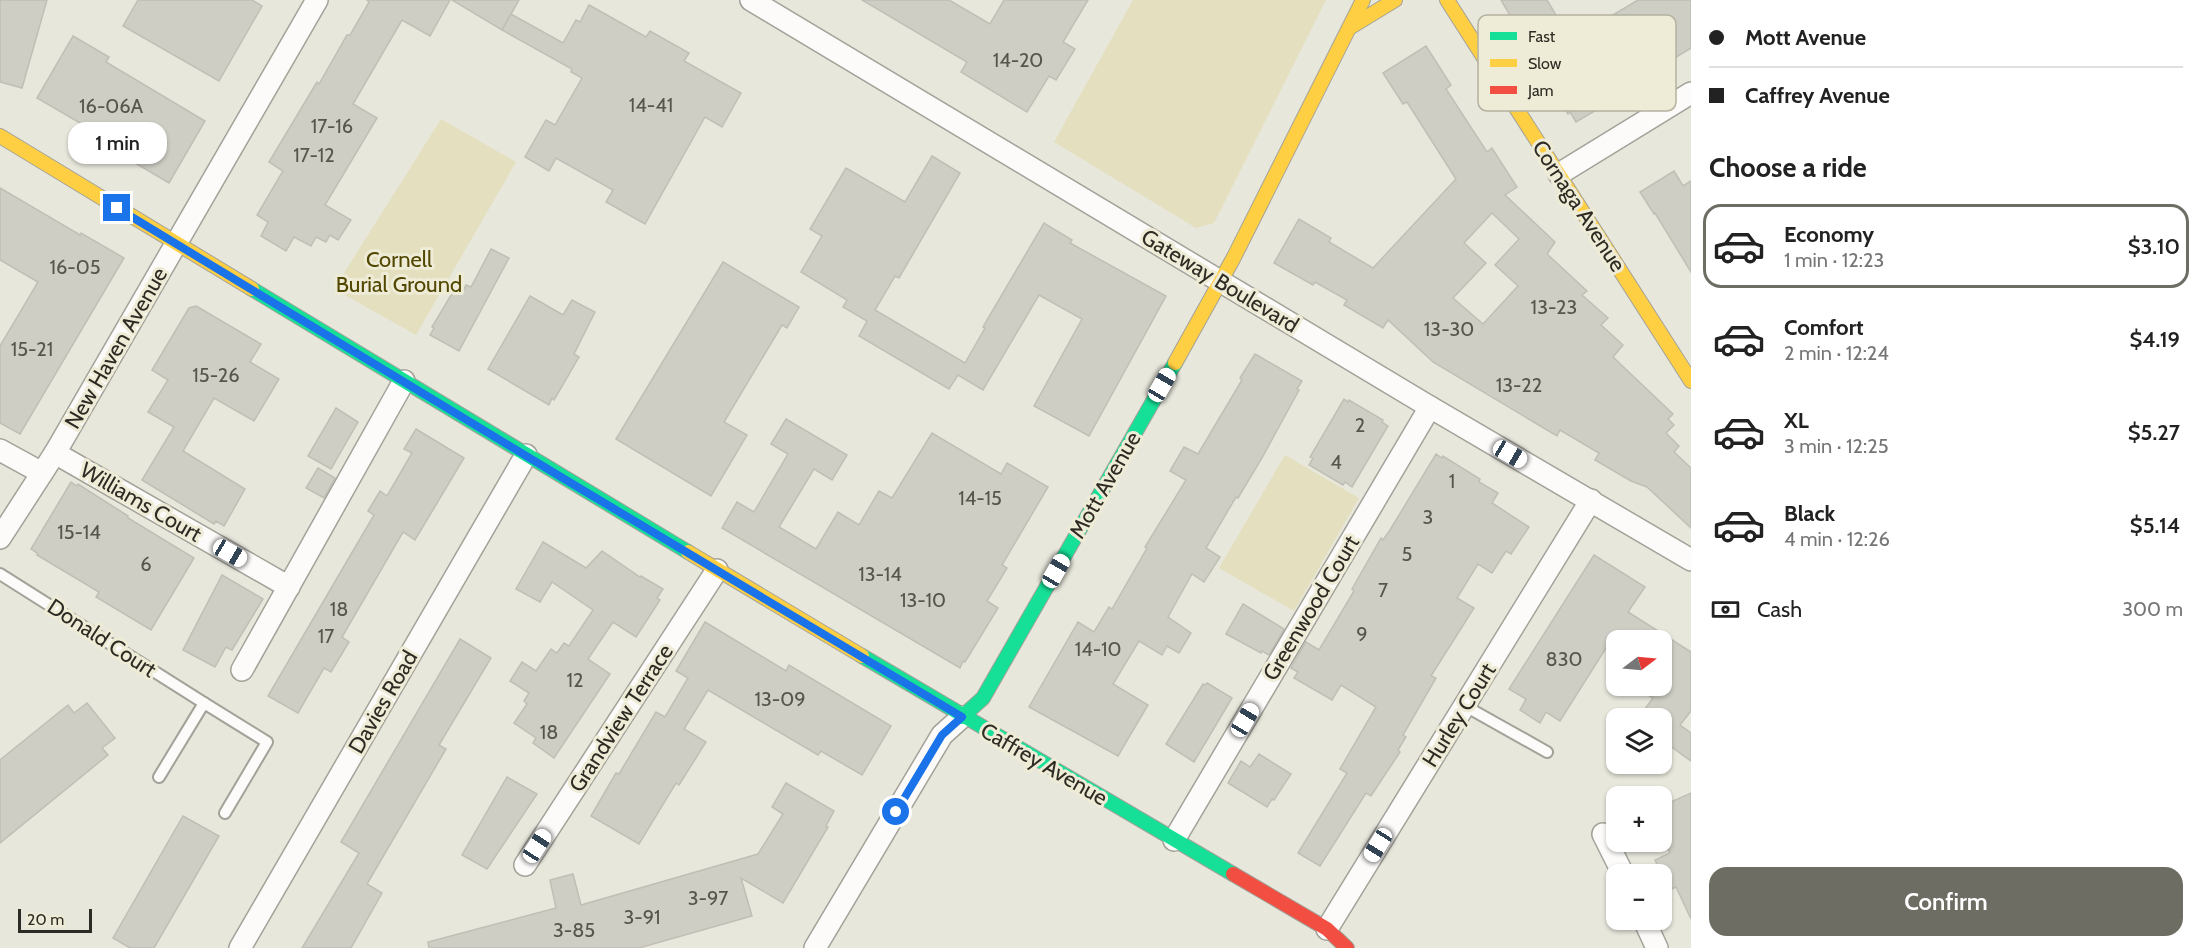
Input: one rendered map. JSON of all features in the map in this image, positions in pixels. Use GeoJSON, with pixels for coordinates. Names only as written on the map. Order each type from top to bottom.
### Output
{"type":"FeatureCollection","features":[{"type":"Feature","properties":{"kind":"street","name":"New Haven Avenue"},"geometry":{"type":"LineString","coordinates":[[0,538],[55,453],[317,0]]}},
{"type":"Feature","properties":{"kind":"street","name":"Gateway Boulevard"},"geometry":{"type":"LineString","coordinates":[[751,0],[1430,407],[1691,560]]}},
{"type":"Feature","properties":{"kind":"street","name":"Mott Avenue"},"geometry":{"type":"LineString","coordinates":[[814,948],[942,735],[983,698],[1221,282],[1363,0]]}},
{"type":"Feature","properties":{"kind":"street"},"geometry":{"type":"LineString","coordinates":[[1349,28],[1395,0]]}},
{"type":"Feature","properties":{"kind":"street","name":"Cornaga Avenue"},"geometry":{"type":"LineString","coordinates":[[1447,0],[1478,49]]}},
{"type":"Feature","properties":{"kind":"street"},"geometry":{"type":"LineString","coordinates":[[1676,102],[1691,93]]}},
{"type":"Feature","properties":{"kind":"street","name":"Cornaga Avenue"},"geometry":{"type":"LineString","coordinates":[[1518,111],[1691,381]]}},
{"type":"Feature","properties":{"kind":"street"},"geometry":{"type":"LineString","coordinates":[[1558,174],[1661,111]]}},
{"type":"Feature","properties":{"kind":"street","name":"Caffrey Avenue"},"geometry":{"type":"LineString","coordinates":[[0,136],[962,717],[1327,929],[1347,948]]}},
{"type":"Feature","properties":{"kind":"street"},"geometry":{"type":"LineString","coordinates":[[242,670],[404,381]]}},
{"type":"Feature","properties":{"kind":"street","name":"Greenwood Court"},"geometry":{"type":"LineString","coordinates":[[1174,840],[1430,407]]}},
{"type":"Feature","properties":{"kind":"street"},"geometry":{"type":"LineString","coordinates":[[0,450],[42,473]]}},
{"type":"Feature","properties":{"kind":"street","name":"Williams Court"},"geometry":{"type":"LineString","coordinates":[[55,453],[289,587]]}},
{"type":"Feature","properties":{"kind":"street","name":"Davies Road"},"geometry":{"type":"LineString","coordinates":[[240,948],[526,455]]}},
{"type":"Feature","properties":{"kind":"street","name":"Hurley Court"},"geometry":{"type":"LineString","coordinates":[[1327,929],[1591,500]]}},
{"type":"Feature","properties":{"kind":"street","name":"Grandview Terrace"},"geometry":{"type":"LineString","coordinates":[[525,865],[717,570]]}},
{"type":"Feature","properties":{"kind":"street"},"geometry":{"type":"LineString","coordinates":[[1603,834],[1618,864]]}},
{"type":"Feature","properties":{"kind":"street"},"geometry":{"type":"LineString","coordinates":[[1649,930],[1658,948]]}},
{"type":"Feature","properties":{"kind":"lane","name":"Donald Court"},"geometry":{"type":"LineString","coordinates":[[0,574],[267,742],[225,813]]}},
{"type":"Feature","properties":{"kind":"lane"},"geometry":{"type":"LineString","coordinates":[[159,777],[204,703]]}},
{"type":"Feature","properties":{"kind":"lane"},"geometry":{"type":"LineString","coordinates":[[1465,705],[1547,752]]}},
{"type":"Feature","properties":{"kind":"green space"},"geometry":{"type":"Polygon","coordinates":[[[1133,0],[1326,0],[1214,223],[1196,228],[1054,142],[1133,0]]]}},
{"type":"Feature","properties":{"kind":"green space","name":"Cornell Burial Ground"},"geometry":{"type":"Polygon","coordinates":[[[441,119],[516,162],[416,335],[334,289],[441,119]]]}},
{"type":"Feature","properties":{"kind":"green space"},"geometry":{"type":"Polygon","coordinates":[[[1285,455],[1359,498],[1294,611],[1219,568],[1285,455]]]}},
{"type":"Feature","properties":{"kind":"building"},"geometry":{"type":"Polygon","coordinates":[[[0,0],[47,0],[22,88],[0,82],[0,0]]]}},
{"type":"Feature","properties":{"kind":"building"},"geometry":{"type":"Polygon","coordinates":[[[138,0],[252,0],[262,6],[219,81],[123,26],[138,0]]]}},
{"type":"Feature","properties":{"kind":"building"},"geometry":{"type":"Polygon","coordinates":[[[367,0],[450,0],[430,36],[402,20],[353,104],[377,118],[325,205],[351,220],[338,240],[330,235],[326,242],[316,237],[311,246],[294,237],[286,251],[261,236],[268,222],[257,215],[283,171],[269,162],[317,82],[319,84],[347,35],[350,35],[369,2],[367,0]]]}},
{"type":"Feature","properties":{"kind":"building"},"geometry":{"type":"Polygon","coordinates":[[[452,0],[519,0],[502,30],[452,0]]]}},
{"type":"Feature","properties":{"kind":"building"},"geometry":{"type":"Polygon","coordinates":[[[862,0],[949,0],[990,24],[1004,0],[1088,0],[1063,42],[1075,49],[1056,80],[1049,76],[1027,112],[961,72],[967,62],[862,0]]]}},
{"type":"Feature","properties":{"kind":"building"},"geometry":{"type":"Polygon","coordinates":[[[1501,0],[1547,0],[1556,15],[1510,15],[1501,0]]]}},
{"type":"Feature","properties":{"kind":"building"},"geometry":{"type":"Polygon","coordinates":[[[1638,0],[1691,0],[1691,48],[1676,57],[1676,15],[1613,15],[1638,0]]]}},
{"type":"Feature","properties":{"kind":"building"},"geometry":{"type":"Polygon","coordinates":[[[589,5],[646,37],[650,31],[689,53],[684,61],[741,93],[722,127],[705,117],[645,224],[606,202],[613,190],[556,158],[549,171],[525,157],[546,120],[555,125],[582,78],[571,72],[572,69],[502,30],[511,14],[563,43],[576,20],[580,22],[589,5]]]}},
{"type":"Feature","properties":{"kind":"building"},"geometry":{"type":"Polygon","coordinates":[[[73,36],[109,57],[106,62],[205,121],[169,183],[84,133],[87,127],[37,98],[73,36]]]}},
{"type":"Feature","properties":{"kind":"building"},"geometry":{"type":"Polygon","coordinates":[[[1426,46],[1451,85],[1446,89],[1487,152],[1492,148],[1517,187],[1505,195],[1555,242],[1547,254],[1587,291],[1582,295],[1608,318],[1601,325],[1623,345],[1613,357],[1673,414],[1668,419],[1674,425],[1666,433],[1679,446],[1674,452],[1691,468],[1691,528],[1647,487],[1631,481],[1595,460],[1599,453],[1560,430],[1557,436],[1433,362],[1388,320],[1383,328],[1344,305],[1347,300],[1315,282],[1313,285],[1274,263],[1299,219],[1331,238],[1329,242],[1373,268],[1456,179],[1407,102],[1403,104],[1383,73],[1426,46]],[[1492,213],[1464,243],[1486,263],[1453,298],[1483,324],[1518,286],[1495,265],[1519,239],[1492,213]]]}},
{"type":"Feature","properties":{"kind":"building"},"geometry":{"type":"Polygon","coordinates":[[[1566,111],[1595,111],[1576,122],[1570,112],[1568,114],[1566,111]]]}},
{"type":"Feature","properties":{"kind":"building"},"geometry":{"type":"Polygon","coordinates":[[[932,156],[960,173],[899,278],[895,276],[875,310],[965,363],[985,328],[983,327],[1044,223],[1072,240],[1070,243],[1166,296],[1089,436],[1034,406],[1082,319],[1039,295],[983,390],[958,375],[949,389],[859,336],[867,321],[843,307],[847,300],[801,272],[822,236],[810,229],[846,168],[905,202],[932,156]]]}},
{"type":"Feature","properties":{"kind":"building"},"geometry":{"type":"Polygon","coordinates":[[[1674,171],[1683,186],[1691,181],[1691,272],[1640,192],[1674,171]]]}},
{"type":"Feature","properties":{"kind":"building"},"geometry":{"type":"Polygon","coordinates":[[[0,188],[124,258],[20,434],[0,423],[0,346],[38,282],[0,260],[0,188]]]}},
{"type":"Feature","properties":{"kind":"building"},"geometry":{"type":"Polygon","coordinates":[[[491,249],[509,258],[459,351],[430,335],[434,328],[432,327],[457,285],[464,289],[466,285],[471,287],[491,249]]]}},
{"type":"Feature","properties":{"kind":"building"},"geometry":{"type":"Polygon","coordinates":[[[723,262],[799,307],[787,328],[782,325],[724,422],[747,435],[711,496],[616,439],[723,262]]]}},
{"type":"Feature","properties":{"kind":"building"},"geometry":{"type":"Polygon","coordinates":[[[530,296],[563,315],[572,300],[595,312],[574,354],[579,357],[549,405],[488,369],[530,296]]]}},
{"type":"Feature","properties":{"kind":"building"},"geometry":{"type":"Polygon","coordinates":[[[196,306],[261,344],[250,362],[279,379],[254,421],[214,398],[183,451],[245,489],[224,526],[216,521],[214,524],[142,480],[174,427],[148,412],[168,380],[152,370],[189,308],[196,306]]]}},
{"type":"Feature","properties":{"kind":"building"},"geometry":{"type":"Polygon","coordinates":[[[1255,354],[1302,381],[1297,389],[1299,390],[1262,458],[1206,548],[1220,557],[1204,582],[1192,574],[1168,617],[1191,633],[1179,653],[1167,646],[1162,655],[1139,641],[1113,684],[1148,705],[1118,756],[1029,707],[1078,622],[1094,632],[1109,607],[1112,609],[1147,548],[1145,547],[1186,480],[1170,471],[1184,447],[1198,454],[1255,354]]]}},
{"type":"Feature","properties":{"kind":"building"},"geometry":{"type":"Polygon","coordinates":[[[1344,399],[1383,420],[1382,422],[1388,426],[1352,487],[1345,482],[1343,485],[1309,465],[1313,458],[1310,457],[1344,399]]]}},
{"type":"Feature","properties":{"kind":"building"},"geometry":{"type":"Polygon","coordinates":[[[336,408],[358,422],[331,469],[308,456],[336,408]]]}},
{"type":"Feature","properties":{"kind":"building"},"geometry":{"type":"Polygon","coordinates":[[[786,419],[847,455],[832,480],[814,469],[779,527],[816,549],[838,512],[859,525],[879,491],[892,498],[932,433],[1001,474],[1007,463],[1048,487],[1002,565],[1007,568],[987,601],[998,608],[960,668],[722,528],[737,502],[754,512],[788,454],[771,444],[786,419]]]}},
{"type":"Feature","properties":{"kind":"building"},"geometry":{"type":"Polygon","coordinates":[[[416,429],[464,458],[415,540],[403,532],[342,637],[349,642],[331,672],[324,668],[298,713],[268,696],[374,515],[368,511],[380,491],[387,496],[412,453],[404,449],[416,429]]]}},
{"type":"Feature","properties":{"kind":"building"},"geometry":{"type":"Polygon","coordinates":[[[1436,454],[1480,479],[1479,482],[1498,493],[1492,503],[1529,527],[1511,554],[1506,551],[1492,573],[1478,564],[1457,598],[1474,608],[1431,676],[1436,678],[1403,735],[1406,737],[1398,750],[1400,752],[1371,796],[1366,793],[1320,866],[1298,853],[1347,773],[1340,769],[1376,707],[1341,685],[1332,700],[1294,678],[1298,672],[1291,668],[1306,642],[1319,650],[1354,591],[1352,589],[1381,538],[1383,540],[1390,530],[1436,454]]]}},
{"type":"Feature","properties":{"kind":"building"},"geometry":{"type":"Polygon","coordinates":[[[318,468],[335,478],[324,498],[306,488],[318,468]]]}},
{"type":"Feature","properties":{"kind":"building"},"geometry":{"type":"Polygon","coordinates":[[[71,482],[77,486],[78,484],[194,558],[151,630],[96,597],[99,592],[37,555],[31,549],[71,482]]]}},
{"type":"Feature","properties":{"kind":"building"},"geometry":{"type":"Polygon","coordinates":[[[543,542],[586,568],[602,551],[640,577],[663,589],[657,598],[660,600],[636,637],[613,622],[588,659],[610,674],[554,758],[533,743],[536,738],[514,723],[527,704],[524,701],[529,693],[510,681],[522,662],[536,671],[551,649],[557,653],[564,643],[569,646],[593,610],[552,582],[540,602],[516,589],[543,542]]]}},
{"type":"Feature","properties":{"kind":"building"},"geometry":{"type":"Polygon","coordinates":[[[1594,555],[1645,587],[1628,612],[1656,630],[1606,630],[1606,648],[1560,721],[1546,712],[1540,723],[1520,710],[1526,699],[1509,689],[1594,555]]]}},
{"type":"Feature","properties":{"kind":"building"},"geometry":{"type":"Polygon","coordinates":[[[222,575],[263,599],[232,650],[226,647],[215,667],[183,650],[222,575]]]}},
{"type":"Feature","properties":{"kind":"building"},"geometry":{"type":"Polygon","coordinates":[[[1243,604],[1284,629],[1269,655],[1226,634],[1243,604]]]}},
{"type":"Feature","properties":{"kind":"building"},"geometry":{"type":"Polygon","coordinates":[[[705,622],[786,671],[789,665],[891,726],[862,775],[821,751],[818,755],[708,690],[684,729],[706,742],[679,785],[676,783],[639,844],[591,816],[656,712],[665,717],[688,678],[676,671],[705,622]]]}},
{"type":"Feature","properties":{"kind":"building"},"geometry":{"type":"Polygon","coordinates":[[[460,639],[491,658],[439,745],[446,749],[367,884],[382,893],[351,948],[302,948],[359,853],[341,842],[460,639]]]}},
{"type":"Feature","properties":{"kind":"building"},"geometry":{"type":"Polygon","coordinates":[[[1672,640],[1691,652],[1691,711],[1680,725],[1691,733],[1691,761],[1672,747],[1672,708],[1646,708],[1653,698],[1650,696],[1672,696],[1672,640]]]}},
{"type":"Feature","properties":{"kind":"building"},"geometry":{"type":"Polygon","coordinates":[[[1207,683],[1232,698],[1194,762],[1166,744],[1203,684],[1207,683]]]}},
{"type":"Feature","properties":{"kind":"building"},"geometry":{"type":"Polygon","coordinates":[[[87,703],[115,738],[102,748],[108,755],[0,843],[0,760],[68,705],[74,713],[87,703]]]}},
{"type":"Feature","properties":{"kind":"building"},"geometry":{"type":"Polygon","coordinates":[[[1259,754],[1291,774],[1267,807],[1228,783],[1241,761],[1250,767],[1259,754]]]}},
{"type":"Feature","properties":{"kind":"building"},"geometry":{"type":"Polygon","coordinates":[[[507,777],[537,794],[487,869],[462,855],[507,777]]]}},
{"type":"Feature","properties":{"kind":"building"},"geometry":{"type":"Polygon","coordinates":[[[786,783],[834,811],[826,826],[828,827],[783,903],[741,878],[752,916],[639,948],[429,948],[428,942],[556,908],[550,880],[573,874],[581,905],[758,854],[783,814],[772,807],[786,783]]]}},
{"type":"Feature","properties":{"kind":"building"},"geometry":{"type":"Polygon","coordinates":[[[1691,793],[1691,919],[1676,887],[1672,889],[1672,864],[1657,864],[1655,860],[1672,852],[1672,802],[1691,793]]]}},
{"type":"Feature","properties":{"kind":"building"},"geometry":{"type":"Polygon","coordinates":[[[183,816],[219,836],[154,948],[130,948],[113,938],[183,816]]]}},
{"type":"Feature","properties":{"kind":"traffic: fast"},"geometry":{"type":"LineString","coordinates":[[252,289],[688,552]]}},
{"type":"Feature","properties":{"kind":"traffic: fast"},"geometry":{"type":"LineString","coordinates":[[962,717],[983,698],[1175,363]]}},
{"type":"Feature","properties":{"kind":"traffic: fast"},"geometry":{"type":"LineString","coordinates":[[862,656],[1233,874]]}},
{"type":"Feature","properties":{"kind":"traffic: slow"},"geometry":{"type":"LineString","coordinates":[[1175,363],[1234,257],[1363,0]]}},
{"type":"Feature","properties":{"kind":"traffic: slow"},"geometry":{"type":"LineString","coordinates":[[1349,28],[1395,0]]}},
{"type":"Feature","properties":{"kind":"traffic: slow"},"geometry":{"type":"LineString","coordinates":[[1447,0],[1478,48]]}},
{"type":"Feature","properties":{"kind":"traffic: slow"},"geometry":{"type":"LineString","coordinates":[[1518,111],[1691,381]]}},
{"type":"Feature","properties":{"kind":"traffic: slow"},"geometry":{"type":"LineString","coordinates":[[0,136],[252,289]]}},
{"type":"Feature","properties":{"kind":"traffic: slow"},"geometry":{"type":"LineString","coordinates":[[688,552],[862,656]]}},
{"type":"Feature","properties":{"kind":"traffic: jam"},"geometry":{"type":"LineString","coordinates":[[1233,874],[1327,929],[1347,948]]}},
{"type":"Feature","properties":{"kind":"route"},"geometry":{"type":"LineString","coordinates":[[117,208],[962,717],[942,735],[896,812]]}}]}
